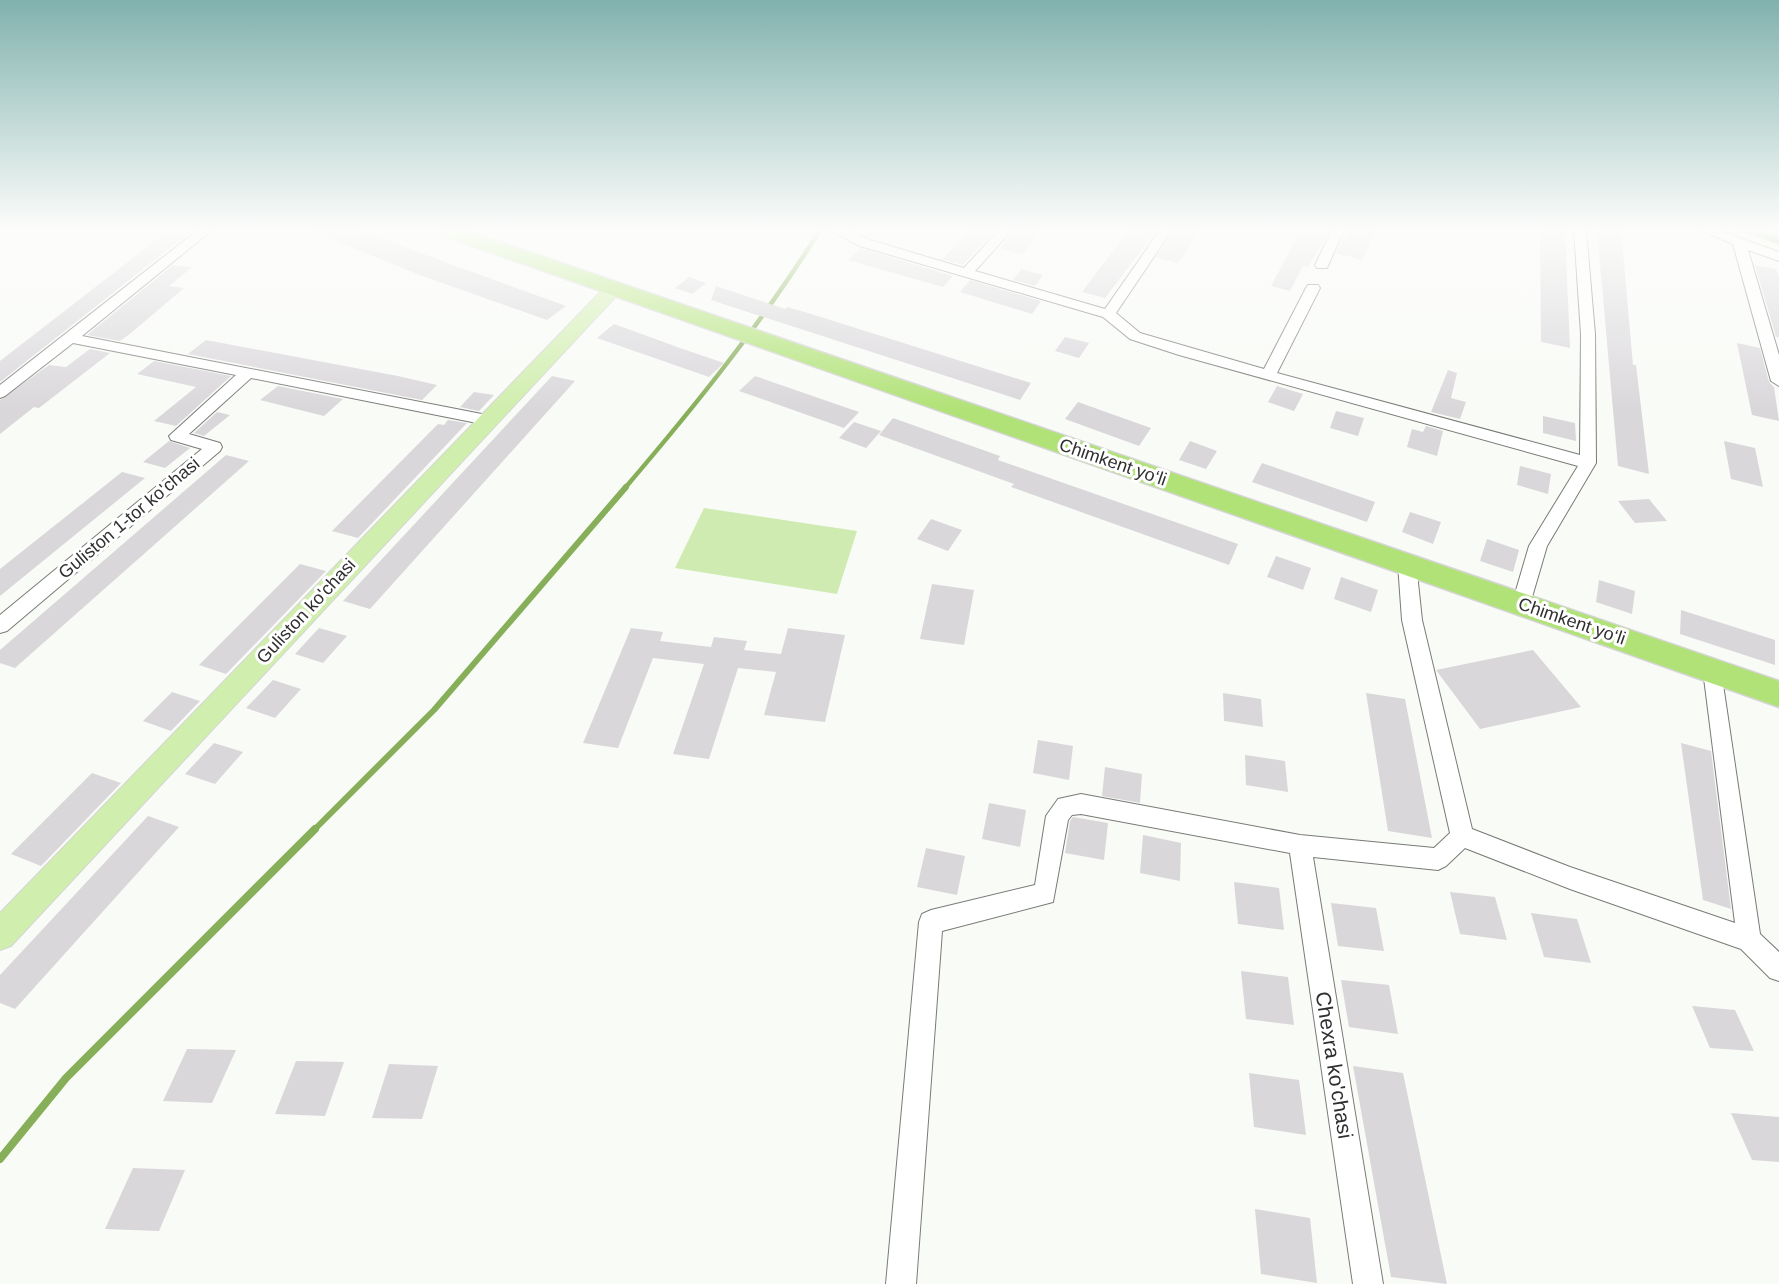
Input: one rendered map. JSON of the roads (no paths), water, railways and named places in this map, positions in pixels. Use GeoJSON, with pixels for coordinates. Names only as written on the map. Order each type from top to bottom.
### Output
{"type":"FeatureCollection","features":[{"type":"Feature","properties":{"kind":"highway","name":"Chimkent yo‘li"},"geometry":{"type":"LineString","coordinates":[[620,290],[1779,694]]}},
{"type":"Feature","properties":{"kind":"main road","name":"Guliston ko'chasi"},"geometry":{"type":"LineString","coordinates":[[0,935],[612,290]]}},
{"type":"Feature","properties":{"kind":"street"},"geometry":{"type":"LineString","coordinates":[[0,393],[132,290]]}},
{"type":"Feature","properties":{"kind":"street"},"geometry":{"type":"LineString","coordinates":[[1030,290],[1108,314],[1135,336],[1588,463]]}},
{"type":"Feature","properties":{"kind":"street"},"geometry":{"type":"LineString","coordinates":[[1108,314],[1125,290]]}},
{"type":"Feature","properties":{"kind":"street"},"geometry":{"type":"LineString","coordinates":[[1268,375],[1312,290]]}},
{"type":"Feature","properties":{"kind":"street"},"geometry":{"type":"LineString","coordinates":[[1521,604],[1538,546],[1588,463],[1588,334],[1585,290]]}},
{"type":"Feature","properties":{"kind":"street"},"geometry":{"type":"LineString","coordinates":[[1753,290],[1779,381]]}},
{"type":"Feature","properties":{"kind":"street"},"geometry":{"type":"LineString","coordinates":[[72,338],[245,375],[487,420]]}},
{"type":"Feature","properties":{"kind":"street","name":"Guliston 1-tor ko'chasi"},"geometry":{"type":"LineString","coordinates":[[0,626],[214,447],[177,436],[245,375]]}},
{"type":"Feature","properties":{"kind":"street"},"geometry":{"type":"LineString","coordinates":[[1407,564],[1412,620],[1462,836]]}},
{"type":"Feature","properties":{"kind":"street"},"geometry":{"type":"LineString","coordinates":[[1713,670],[1749,940]]}},
{"type":"Feature","properties":{"kind":"street"},"geometry":{"type":"LineString","coordinates":[[901,1284],[932,922],[1045,894],[1057,816],[1066,806],[1081,804],[1299,845],[1438,859],[1462,836]]}},
{"type":"Feature","properties":{"kind":"street"},"geometry":{"type":"LineString","coordinates":[[1462,836],[1570,878],[1749,940],[1779,969]]}},
{"type":"Feature","properties":{"kind":"street","name":"Chexra ko'chasi"},"geometry":{"type":"LineString","coordinates":[[1299,845],[1368,1284]]}},
{"type":"Feature","properties":{"kind":"waterway"},"geometry":{"type":"LineString","coordinates":[[625,488],[727,363],[780,290]]}},
{"type":"Feature","properties":{"kind":"waterway"},"geometry":{"type":"LineString","coordinates":[[0,1159],[66,1078],[434,710],[626,487]]}}]}
